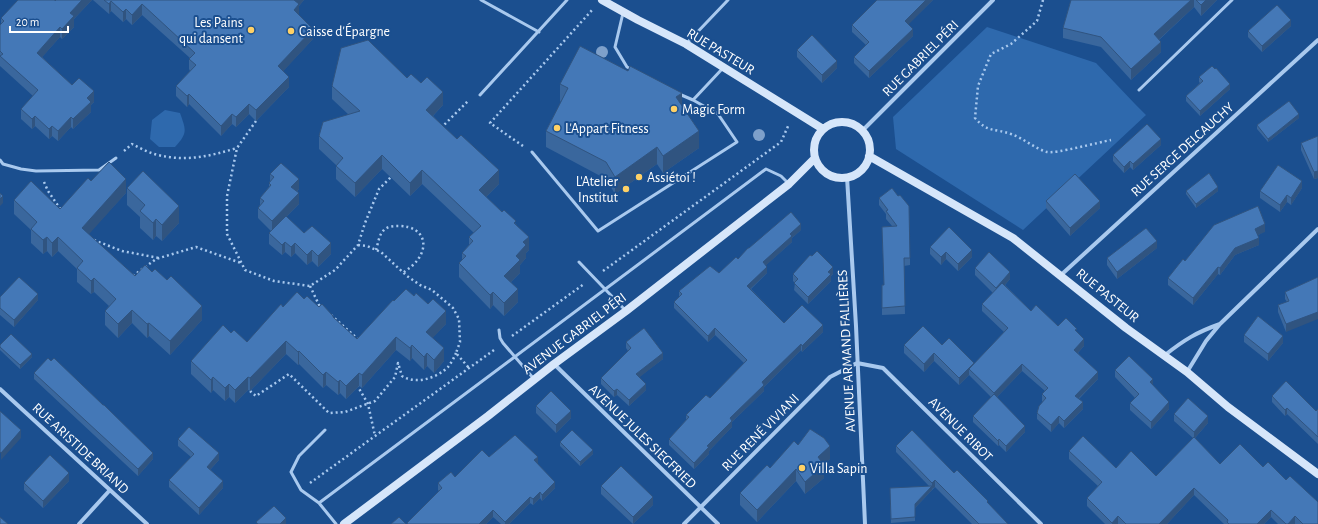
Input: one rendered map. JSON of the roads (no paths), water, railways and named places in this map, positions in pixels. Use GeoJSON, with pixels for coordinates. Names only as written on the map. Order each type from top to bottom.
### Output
{"type":"FeatureCollection","features":[{"type":"Feature","properties":{"kind":"street","name":"RUE PASTEUR"},"geometry":{"type":"LineString","coordinates":[[602,0],[686,44],[823,129]]}},
{"type":"Feature","properties":{"kind":"street","name":"RUE GABRIEL PÉRI"},"geometry":{"type":"LineString","coordinates":[[862,131],[993,0]]}},
{"type":"Feature","properties":{"kind":"street","name":"RUE SERGE DELCAUCHY"},"geometry":{"type":"LineString","coordinates":[[1061,275],[1318,40]]}},
{"type":"Feature","properties":{"kind":"street"},"geometry":{"type":"LineString","coordinates":[[843,122],[856,126],[862,131],[867,138],[869,156],[863,167],[858,172],[846,177],[838,177],[827,173],[818,165],[815,158],[815,142],[823,129],[831,124],[843,122]]}},
{"type":"Feature","properties":{"kind":"street","name":"RUE PASTEUR"},"geometry":{"type":"LineString","coordinates":[[869,156],[1013,238],[1126,328],[1165,355],[1228,406],[1318,474]]}},
{"type":"Feature","properties":{"kind":"street","name":"AVENUE GABRIEL PÉRI"},"geometry":{"type":"LineString","coordinates":[[344,524],[626,311],[789,184],[815,158]]}},
{"type":"Feature","properties":{"kind":"street","name":"AVENUE ARMAND FALLIÈRES"},"geometry":{"type":"LineString","coordinates":[[846,177],[856,326],[865,524]]}},
{"type":"Feature","properties":{"kind":"street"},"geometry":{"type":"LineString","coordinates":[[1187,372],[1206,341],[1220,324],[1318,228]]}},
{"type":"Feature","properties":{"kind":"street"},"geometry":{"type":"LineString","coordinates":[[1165,355],[1181,342],[1198,332],[1220,324]]}},
{"type":"Feature","properties":{"kind":"street","name":"RUE RENÉ VIVIANI"},"geometry":{"type":"LineString","coordinates":[[684,524],[830,377],[857,363]]}},
{"type":"Feature","properties":{"kind":"street","name":"AVENUE RIBOT"},"geometry":{"type":"LineString","coordinates":[[857,363],[883,368],[1041,524]]}},
{"type":"Feature","properties":{"kind":"street","name":"AVENUE JULES SIEGFRIED"},"geometry":{"type":"LineString","coordinates":[[554,364],[718,524]]}},
{"type":"Feature","properties":{"kind":"street","name":"RUE ARISTIDE BRIAND"},"geometry":{"type":"LineString","coordinates":[[0,389],[147,524]]}},
{"type":"Feature","properties":{"kind":"street"},"geometry":{"type":"LineString","coordinates":[[79,524],[110,490]]}},
{"type":"Feature","properties":{"kind":"lane"},"geometry":{"type":"LineString","coordinates":[[481,0],[538,32]]}},
{"type":"Feature","properties":{"kind":"lane"},"geometry":{"type":"LineString","coordinates":[[480,95],[567,0]]}},
{"type":"Feature","properties":{"kind":"lane"},"geometry":{"type":"LineString","coordinates":[[686,44],[728,0]]}},
{"type":"Feature","properties":{"kind":"lane"},"geometry":{"type":"LineString","coordinates":[[1139,90],[1232,0]]}},
{"type":"Feature","properties":{"kind":"lane"},"geometry":{"type":"LineString","coordinates":[[623,12],[616,47],[627,67],[634,71]]}},
{"type":"Feature","properties":{"kind":"lane"},"geometry":{"type":"LineString","coordinates":[[693,100],[724,67]]}},
{"type":"Feature","properties":{"kind":"lane"},"geometry":{"type":"LineString","coordinates":[[532,152],[598,231],[737,142],[718,114],[693,100],[674,93]]}},
{"type":"Feature","properties":{"kind":"lane"},"geometry":{"type":"LineString","coordinates":[[0,160],[3,164],[21,169],[40,171],[99,170],[116,158]]}},
{"type":"Feature","properties":{"kind":"lane"},"geometry":{"type":"LineString","coordinates":[[319,503],[766,169],[782,176],[789,184]]}},
{"type":"Feature","properties":{"kind":"lane"},"geometry":{"type":"LineString","coordinates":[[579,262],[626,311]]}},
{"type":"Feature","properties":{"kind":"lane"},"geometry":{"type":"LineString","coordinates":[[499,330],[500,338],[534,379]]}},
{"type":"Feature","properties":{"kind":"lane"},"geometry":{"type":"LineString","coordinates":[[325,430],[299,456],[291,472],[301,490],[319,503],[336,524]]}},
{"type":"Feature","properties":{"kind":"place","name":"Les Pains qui dansent"},"geometry":{"type":"Point","coordinates":[251,30]}},
{"type":"Feature","properties":{"kind":"place","name":"Caisse d'Épargne"},"geometry":{"type":"Point","coordinates":[291,31]}},
{"type":"Feature","properties":{"kind":"place","name":"Magic Form"},"geometry":{"type":"Point","coordinates":[674,109]}},
{"type":"Feature","properties":{"kind":"place","name":"L'Appart Fitness"},"geometry":{"type":"Point","coordinates":[557,128]}},
{"type":"Feature","properties":{"kind":"place","name":"Assiétoi !"},"geometry":{"type":"Point","coordinates":[639,177]}},
{"type":"Feature","properties":{"kind":"place","name":"L'Atelier Institut"},"geometry":{"type":"Point","coordinates":[626,189]}},
{"type":"Feature","properties":{"kind":"place","name":"Villa Sapin"},"geometry":{"type":"Point","coordinates":[802,468]}}]}
